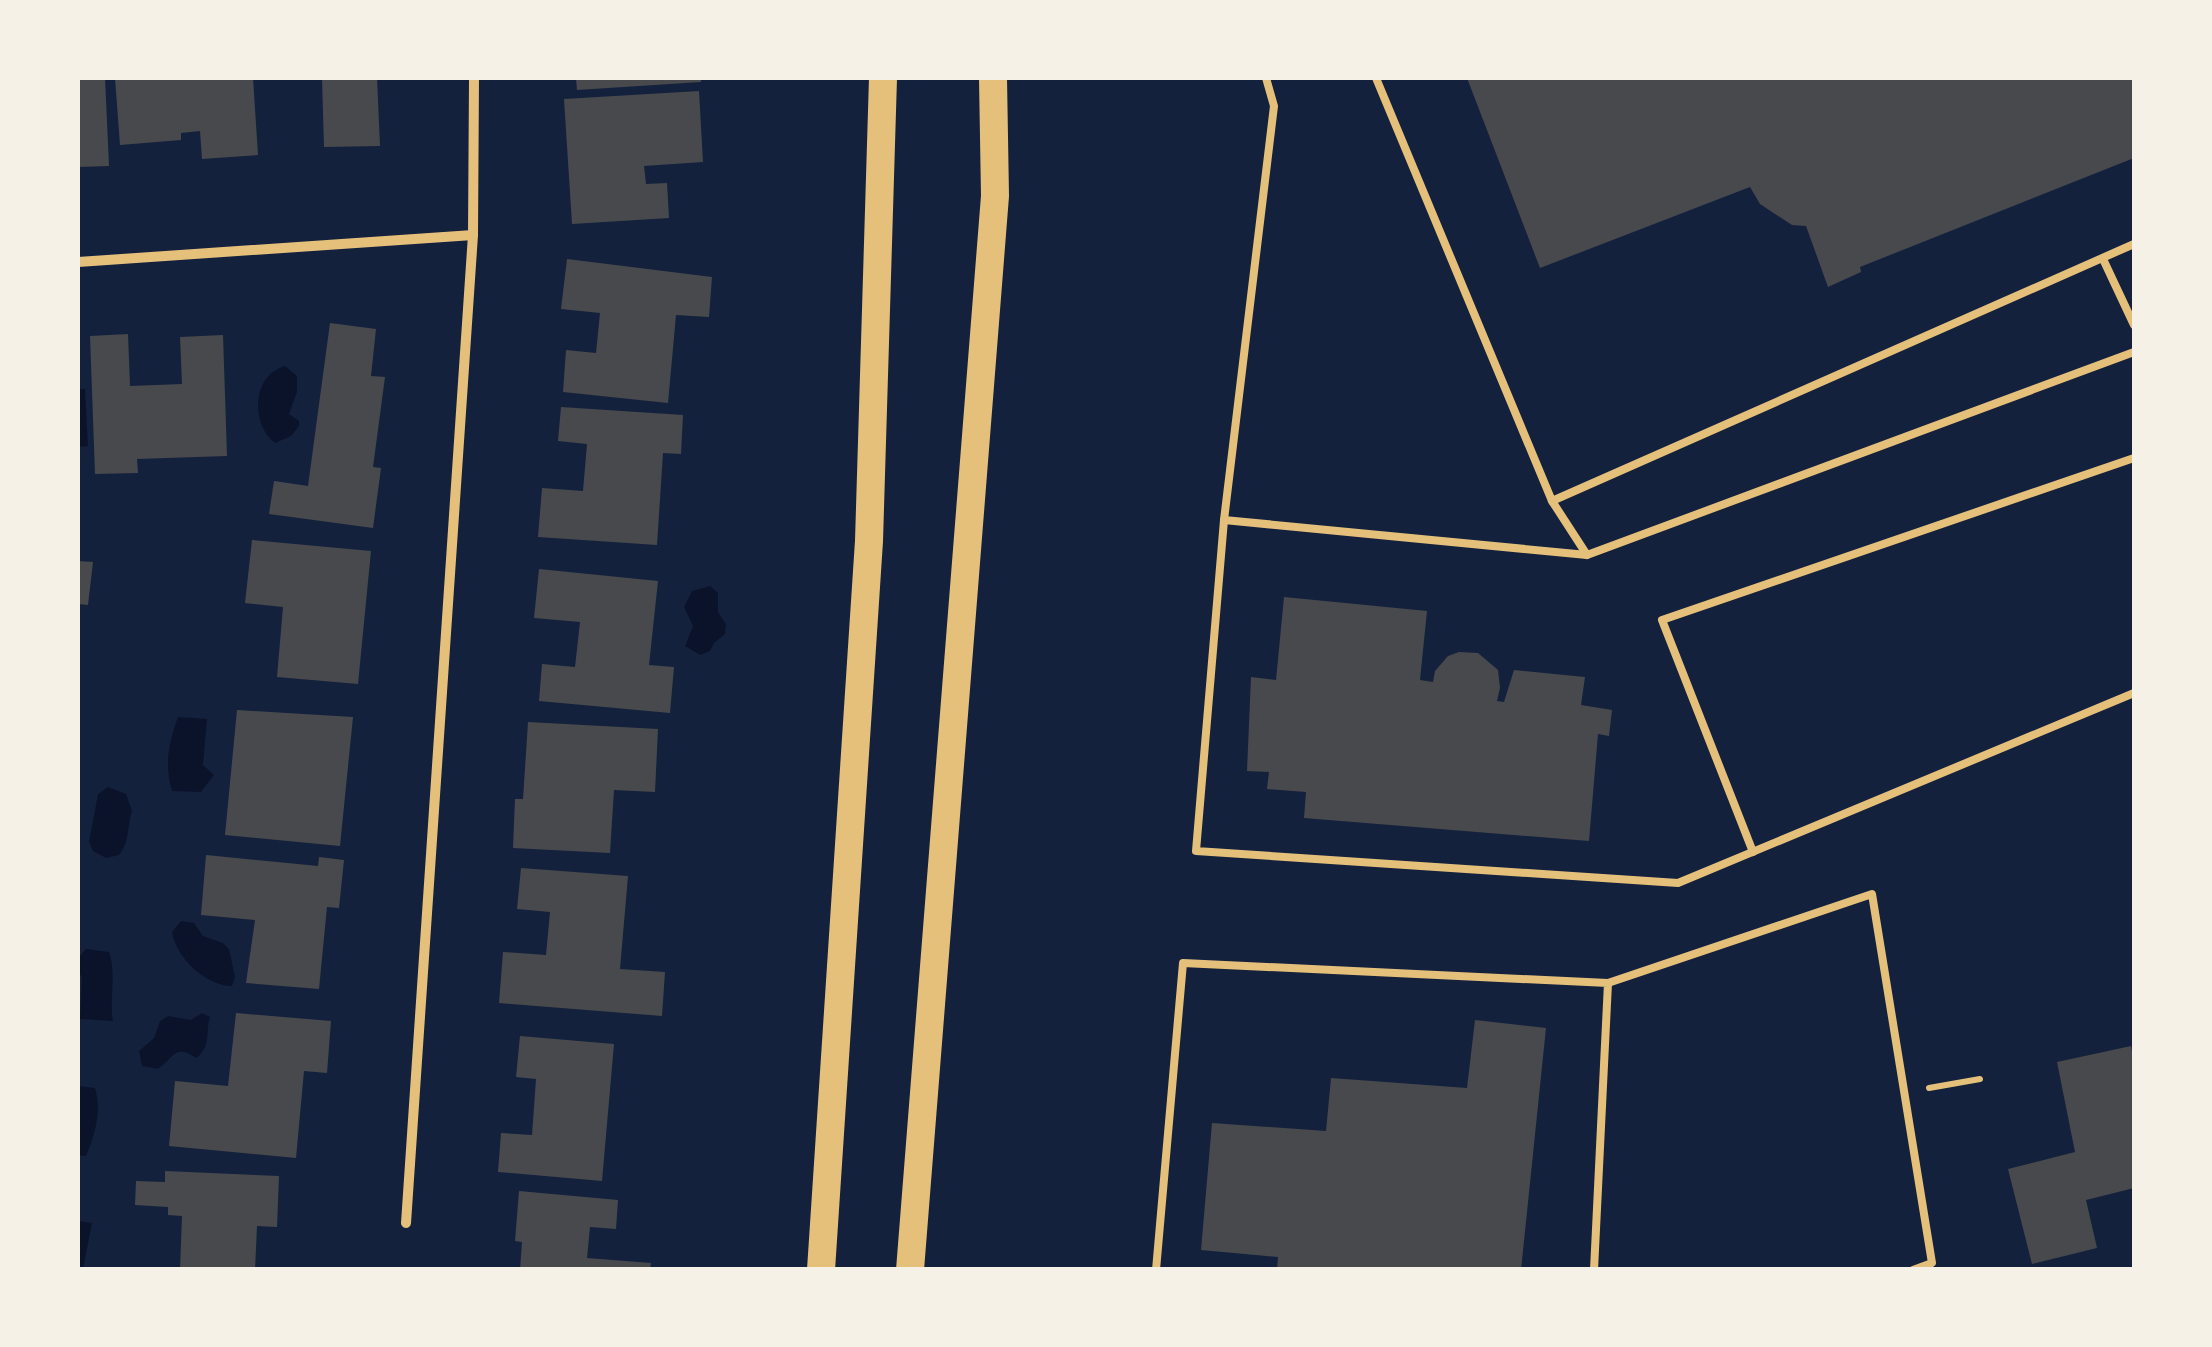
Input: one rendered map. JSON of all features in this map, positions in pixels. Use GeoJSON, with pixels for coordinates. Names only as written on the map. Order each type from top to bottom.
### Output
{"type":"FeatureCollection","features":[{"type":"Feature","properties":{"kind":"highway"},"geometry":{"type":"LineString","coordinates":[[821,1270],[869,541],[883,78]]}},
{"type":"Feature","properties":{"kind":"highway"},"geometry":{"type":"LineString","coordinates":[[910,1270],[995,196],[993,78]]}},
{"type":"Feature","properties":{"kind":"street"},"geometry":{"type":"LineString","coordinates":[[406,1223],[473,235],[474,78]]}},
{"type":"Feature","properties":{"kind":"street"},"geometry":{"type":"LineString","coordinates":[[78,262],[473,235]]}},
{"type":"Feature","properties":{"kind":"lane"},"geometry":{"type":"LineString","coordinates":[[1266,78],[1274,106],[1224,520],[1196,850],[1678,883],[2134,693]]}},
{"type":"Feature","properties":{"kind":"lane"},"geometry":{"type":"LineString","coordinates":[[1376,78],[1552,501],[1588,555]]}},
{"type":"Feature","properties":{"kind":"lane"},"geometry":{"type":"LineString","coordinates":[[1552,501],[2134,244]]}},
{"type":"Feature","properties":{"kind":"lane"},"geometry":{"type":"LineString","coordinates":[[2103,259],[2134,325]]}},
{"type":"Feature","properties":{"kind":"lane"},"geometry":{"type":"LineString","coordinates":[[1224,520],[1588,555],[2134,352]]}},
{"type":"Feature","properties":{"kind":"lane"},"geometry":{"type":"LineString","coordinates":[[1752,852],[1662,620],[2134,458]]}},
{"type":"Feature","properties":{"kind":"lane"},"geometry":{"type":"LineString","coordinates":[[1156,1270],[1183,963],[1608,983],[1872,894],[1932,1263],[1913,1270]]}},
{"type":"Feature","properties":{"kind":"lane"},"geometry":{"type":"LineString","coordinates":[[1594,1270],[1608,983]]}},
{"type":"Feature","properties":{"kind":"path"},"geometry":{"type":"LineString","coordinates":[[1904,1093],[1980,1079]]}},
{"type":"Feature","properties":{"kind":"water"},"geometry":{"type":"Polygon","coordinates":[[[285,366],[297,376],[297,392],[289,414],[299,421],[299,426],[291,436],[275,443],[261,424],[258,401],[266,379],[285,366]]]}},
{"type":"Feature","properties":{"kind":"water"},"geometry":{"type":"Polygon","coordinates":[[[78,389],[85,389],[88,446],[78,447],[78,389]]]}},
{"type":"Feature","properties":{"kind":"water"},"geometry":{"type":"Polygon","coordinates":[[[710,586],[718,593],[718,612],[726,624],[725,634],[710,651],[700,655],[685,646],[693,626],[684,607],[692,591],[710,586]]]}},
{"type":"Feature","properties":{"kind":"water"},"geometry":{"type":"Polygon","coordinates":[[[178,717],[207,719],[203,765],[214,775],[201,792],[172,791],[169,753],[178,717]]]}},
{"type":"Feature","properties":{"kind":"water"},"geometry":{"type":"Polygon","coordinates":[[[108,787],[126,794],[132,811],[123,850],[106,858],[93,851],[89,842],[98,794],[108,787]]]}},
{"type":"Feature","properties":{"kind":"water"},"geometry":{"type":"Polygon","coordinates":[[[181,921],[194,923],[203,936],[229,949],[235,977],[232,986],[212,981],[186,961],[172,932],[181,921]]]}},
{"type":"Feature","properties":{"kind":"water"},"geometry":{"type":"Polygon","coordinates":[[[86,949],[109,952],[113,1021],[80,1019],[82,977],[78,958],[86,949]]]}},
{"type":"Feature","properties":{"kind":"water"},"geometry":{"type":"Polygon","coordinates":[[[202,1013],[210,1017],[201,1054],[196,1058],[179,1052],[158,1069],[142,1066],[139,1051],[154,1038],[160,1021],[168,1016],[191,1020],[202,1013]]]}},
{"type":"Feature","properties":{"kind":"water"},"geometry":{"type":"Polygon","coordinates":[[[78,1086],[95,1088],[97,1096],[96,1122],[86,1156],[78,1155],[78,1086]]]}},
{"type":"Feature","properties":{"kind":"water"},"geometry":{"type":"Polygon","coordinates":[[[78,1221],[92,1223],[83,1269],[78,1269],[78,1221]]]}},
{"type":"Feature","properties":{"kind":"building"},"geometry":{"type":"Polygon","coordinates":[[[78,78],[105,78],[109,166],[78,167],[78,78]]]}},
{"type":"Feature","properties":{"kind":"building"},"geometry":{"type":"Polygon","coordinates":[[[115,78],[253,78],[258,155],[202,159],[200,131],[181,133],[181,140],[120,145],[115,78]]]}},
{"type":"Feature","properties":{"kind":"building"},"geometry":{"type":"Polygon","coordinates":[[[322,78],[377,78],[380,146],[324,147],[322,78]]]}},
{"type":"Feature","properties":{"kind":"building"},"geometry":{"type":"Polygon","coordinates":[[[576,78],[701,78],[701,82],[577,90],[576,78]]]}},
{"type":"Feature","properties":{"kind":"building"},"geometry":{"type":"Polygon","coordinates":[[[1467,78],[2134,78],[2134,158],[1860,267],[1861,272],[1828,287],[1806,226],[1792,225],[1760,204],[1750,187],[1540,268],[1467,78]]]}},
{"type":"Feature","properties":{"kind":"building"},"geometry":{"type":"Polygon","coordinates":[[[699,91],[703,162],[644,166],[646,184],[667,183],[669,218],[572,224],[564,99],[699,91]]]}},
{"type":"Feature","properties":{"kind":"building"},"geometry":{"type":"Polygon","coordinates":[[[567,259],[712,277],[709,317],[676,315],[668,403],[563,392],[566,350],[596,353],[600,313],[561,309],[567,259]]]}},
{"type":"Feature","properties":{"kind":"building"},"geometry":{"type":"Polygon","coordinates":[[[330,323],[376,329],[371,376],[385,377],[373,467],[381,468],[373,528],[269,514],[274,481],[308,486],[330,323]]]}},
{"type":"Feature","properties":{"kind":"building"},"geometry":{"type":"Polygon","coordinates":[[[128,334],[130,386],[182,384],[180,337],[223,335],[227,456],[137,459],[138,473],[95,474],[90,336],[128,334]]]}},
{"type":"Feature","properties":{"kind":"building"},"geometry":{"type":"Polygon","coordinates":[[[561,407],[683,415],[681,454],[663,453],[657,545],[538,537],[542,488],[583,491],[587,444],[558,441],[561,407]]]}},
{"type":"Feature","properties":{"kind":"building"},"geometry":{"type":"Polygon","coordinates":[[[252,540],[371,551],[358,684],[277,677],[283,607],[245,603],[252,540]]]}},
{"type":"Feature","properties":{"kind":"building"},"geometry":{"type":"Polygon","coordinates":[[[78,561],[93,562],[88,605],[78,604],[78,561]]]}},
{"type":"Feature","properties":{"kind":"building"},"geometry":{"type":"Polygon","coordinates":[[[539,569],[658,581],[649,665],[674,667],[670,713],[539,701],[542,664],[575,667],[580,622],[534,618],[539,569]]]}},
{"type":"Feature","properties":{"kind":"building"},"geometry":{"type":"Polygon","coordinates":[[[1284,597],[1427,611],[1420,680],[1433,682],[1435,671],[1448,656],[1478,653],[1498,670],[1497,701],[1504,702],[1514,670],[1585,677],[1581,705],[1612,710],[1609,736],[1598,734],[1589,841],[1304,818],[1306,792],[1267,789],[1269,772],[1247,771],[1251,677],[1276,680],[1284,597]]]}},
{"type":"Feature","properties":{"kind":"building"},"geometry":{"type":"Polygon","coordinates":[[[237,710],[353,717],[340,846],[225,835],[237,710]]]}},
{"type":"Feature","properties":{"kind":"building"},"geometry":{"type":"Polygon","coordinates":[[[528,722],[658,729],[655,792],[614,790],[610,853],[513,848],[515,799],[523,799],[528,722]]]}},
{"type":"Feature","properties":{"kind":"building"},"geometry":{"type":"Polygon","coordinates":[[[206,855],[318,866],[319,857],[344,860],[339,908],[327,907],[319,989],[246,983],[255,920],[201,915],[206,855]]]}},
{"type":"Feature","properties":{"kind":"building"},"geometry":{"type":"Polygon","coordinates":[[[521,868],[628,876],[620,969],[665,972],[662,1016],[499,1003],[503,952],[546,955],[550,912],[517,909],[521,868]]]}},
{"type":"Feature","properties":{"kind":"building"},"geometry":{"type":"Polygon","coordinates":[[[236,1013],[331,1021],[327,1073],[304,1071],[296,1158],[169,1146],[175,1081],[228,1086],[236,1013]]]}},
{"type":"Feature","properties":{"kind":"building"},"geometry":{"type":"Polygon","coordinates":[[[1475,1020],[1546,1028],[1521,1270],[1277,1270],[1278,1257],[1201,1250],[1212,1123],[1326,1131],[1331,1078],[1467,1088],[1475,1020]]]}},
{"type":"Feature","properties":{"kind":"building"},"geometry":{"type":"Polygon","coordinates":[[[520,1036],[614,1044],[602,1181],[498,1172],[501,1133],[532,1135],[536,1079],[516,1077],[520,1036]]]}},
{"type":"Feature","properties":{"kind":"building"},"geometry":{"type":"Polygon","coordinates":[[[2131,1046],[2134,1188],[2086,1200],[2097,1248],[2032,1264],[2008,1169],[2075,1152],[2057,1062],[2131,1046]]]}},
{"type":"Feature","properties":{"kind":"building"},"geometry":{"type":"Polygon","coordinates":[[[165,1171],[279,1176],[277,1227],[257,1226],[255,1270],[180,1270],[182,1216],[168,1215],[168,1207],[135,1205],[136,1181],[165,1182],[165,1171]]]}},
{"type":"Feature","properties":{"kind":"building"},"geometry":{"type":"Polygon","coordinates":[[[519,1191],[618,1200],[616,1229],[590,1227],[587,1258],[651,1263],[650,1270],[520,1270],[522,1242],[515,1241],[519,1191]]]}}]}
